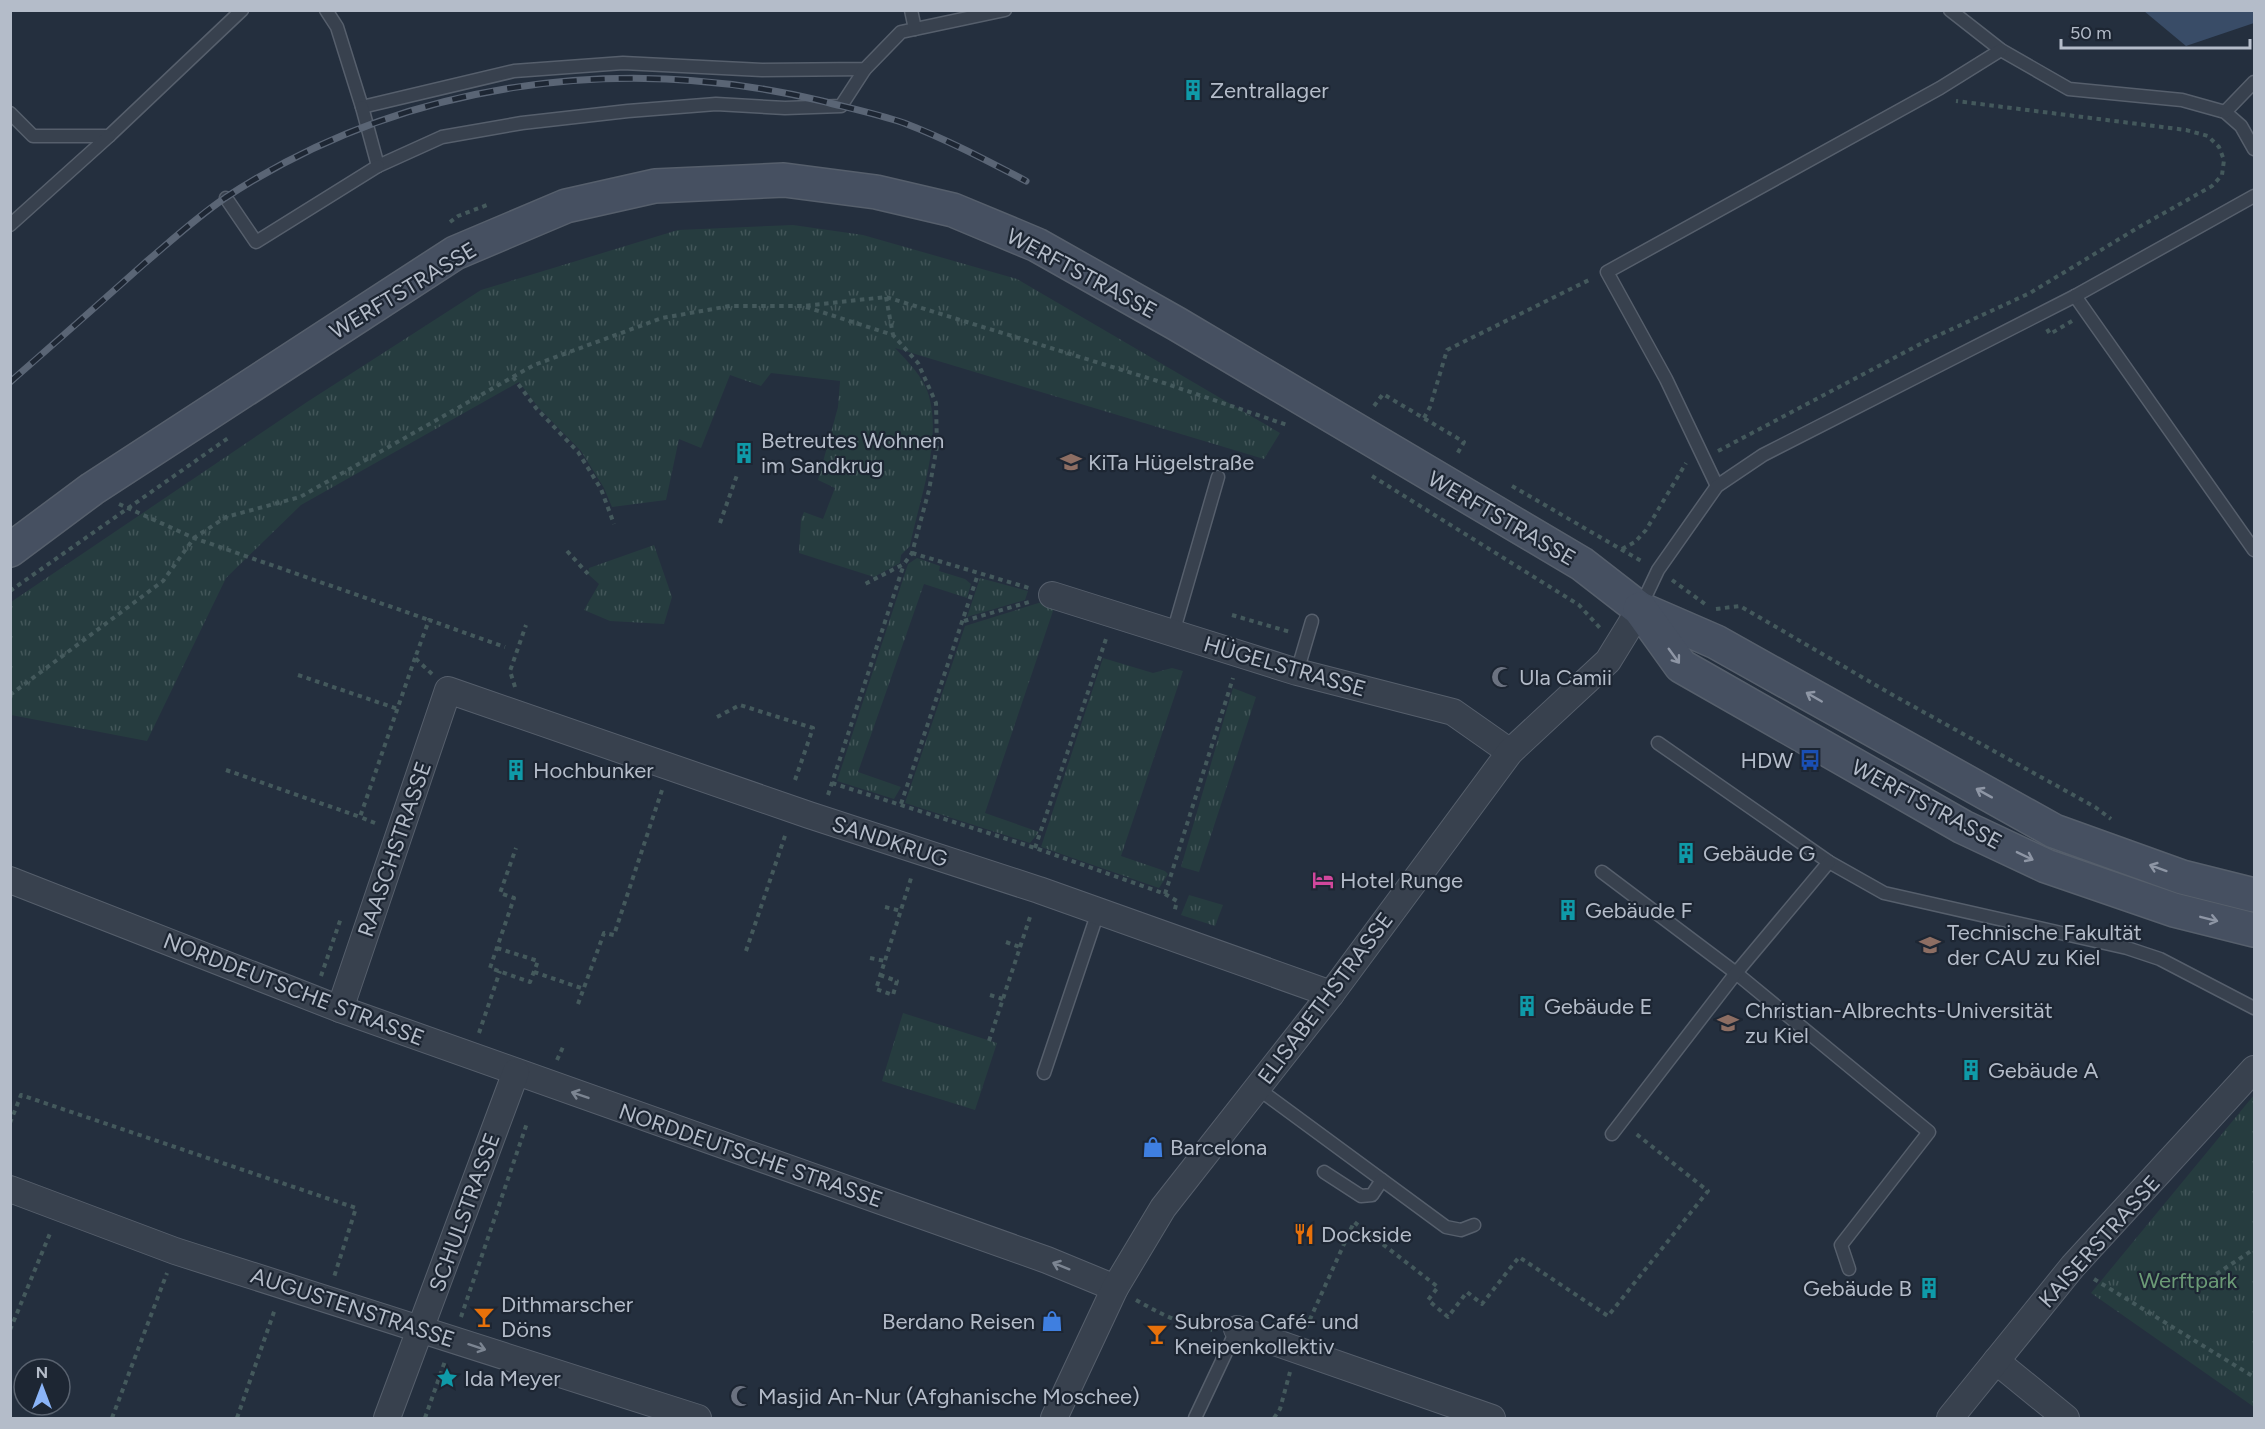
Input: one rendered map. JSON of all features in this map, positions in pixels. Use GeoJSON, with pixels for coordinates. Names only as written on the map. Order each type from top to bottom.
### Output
{"type":"FeatureCollection","features":[{"type":"Feature","properties":{"kind":"main road","name":"WERFTSTRASSE"},"geometry":{"type":"LineString","coordinates":[[10,550],[93,489],[454,253],[566,206],[655,186],[784,180],[876,192],[953,210],[1037,245],[1177,324],[1582,564],[1640,609],[1716,642],[2054,831],[2182,877],[2254,895]]}},
{"type":"Feature","properties":{"kind":"main road","name":"WERFTSTRASSE"},"geometry":{"type":"LineString","coordinates":[[1640,609],[1681,666],[1963,827],[2046,866],[2174,910],[2254,930]]}},
{"type":"Feature","properties":{"kind":"street","name":"HÜGELSTRASSE"},"geometry":{"type":"LineString","coordinates":[[1052,595],[1292,671],[1453,712],[1510,752]]}},
{"type":"Feature","properties":{"kind":"street","name":"ELISABETHSTRASSE"},"geometry":{"type":"LineString","coordinates":[[1054,1419],[1115,1288],[1163,1209],[1331,994],[1510,752],[1608,660],[1640,609]]}},
{"type":"Feature","properties":{"kind":"street","name":"SANDKRUG"},"geometry":{"type":"LineString","coordinates":[[448,690],[670,766],[793,801],[920,851],[1039,890],[1331,994]]}},
{"type":"Feature","properties":{"kind":"street","name":"RAASCHSTRASSE"},"geometry":{"type":"LineString","coordinates":[[340,1009],[448,690]]}},
{"type":"Feature","properties":{"kind":"street","name":"NORDDEUTSCHE STRASSE"},"geometry":{"type":"LineString","coordinates":[[10,880],[340,1009],[1036,1256],[1115,1288]]}},
{"type":"Feature","properties":{"kind":"street","name":"KAISERSTRASSE"},"geometry":{"type":"LineString","coordinates":[[1950,1419],[2073,1266],[2254,1069]]}},
{"type":"Feature","properties":{"kind":"street","name":"SCHULSTRASSE"},"geometry":{"type":"LineString","coordinates":[[387,1419],[516,1072]]}},
{"type":"Feature","properties":{"kind":"street","name":"AUGUSTENSTRASSE"},"geometry":{"type":"LineString","coordinates":[[10,1189],[175,1251],[284,1284],[326,1301],[422,1329],[698,1419]]}},
{"type":"Feature","properties":{"kind":"street"},"geometry":{"type":"LineString","coordinates":[[1237,1329],[1492,1419]]}},
{"type":"Feature","properties":{"kind":"street"},"geometry":{"type":"LineString","coordinates":[[1996,1361],[2066,1419]]}},
{"type":"Feature","properties":{"kind":"lane"},"geometry":{"type":"LineString","coordinates":[[10,225],[109,136],[242,10]]}},
{"type":"Feature","properties":{"kind":"lane"},"geometry":{"type":"LineString","coordinates":[[326,10],[337,27],[378,166]]}},
{"type":"Feature","properties":{"kind":"lane"},"geometry":{"type":"LineString","coordinates":[[911,10],[915,29]]}},
{"type":"Feature","properties":{"kind":"lane"},"geometry":{"type":"LineString","coordinates":[[226,198],[256,242],[378,166],[442,137],[522,123],[716,104],[785,108],[841,106],[865,69],[901,32],[1005,10]]}},
{"type":"Feature","properties":{"kind":"lane"},"geometry":{"type":"LineString","coordinates":[[1950,10],[2001,50],[2069,89],[2182,100],[2225,112],[2241,126],[2254,149]]}},
{"type":"Feature","properties":{"kind":"lane"},"geometry":{"type":"LineString","coordinates":[[1717,486],[1666,379],[1607,272],[1940,88],[2001,50]]}},
{"type":"Feature","properties":{"kind":"lane"},"geometry":{"type":"LineString","coordinates":[[362,107],[514,71],[623,63],[762,70],[865,69]]}},
{"type":"Feature","properties":{"kind":"lane"},"geometry":{"type":"LineString","coordinates":[[2225,112],[2254,82]]}},
{"type":"Feature","properties":{"kind":"lane"},"geometry":{"type":"LineString","coordinates":[[10,113],[33,136],[109,136]]}},
{"type":"Feature","properties":{"kind":"lane"},"geometry":{"type":"LineString","coordinates":[[1640,609],[1658,570],[1717,486],[1763,455],[2075,296],[2254,196]]}},
{"type":"Feature","properties":{"kind":"lane"},"geometry":{"type":"LineString","coordinates":[[2075,296],[2254,550]]}},
{"type":"Feature","properties":{"kind":"lane"},"geometry":{"type":"LineString","coordinates":[[1173,633],[1218,477]]}},
{"type":"Feature","properties":{"kind":"lane"},"geometry":{"type":"LineString","coordinates":[[1292,671],[1312,621]]}},
{"type":"Feature","properties":{"kind":"lane"},"geometry":{"type":"LineString","coordinates":[[1658,743],[1828,862],[1884,893],[2127,948],[2160,959],[2254,1008]]}},
{"type":"Feature","properties":{"kind":"lane"},"geometry":{"type":"LineString","coordinates":[[1612,1134],[1736,973],[1828,862]]}},
{"type":"Feature","properties":{"kind":"lane"},"geometry":{"type":"LineString","coordinates":[[1602,872],[1736,973],[1929,1132],[1841,1245],[1849,1269]]}},
{"type":"Feature","properties":{"kind":"lane"},"geometry":{"type":"LineString","coordinates":[[1044,1072],[1098,912]]}},
{"type":"Feature","properties":{"kind":"lane"},"geometry":{"type":"LineString","coordinates":[[1257,1088],[1446,1227],[1461,1230],[1474,1225]]}},
{"type":"Feature","properties":{"kind":"lane"},"geometry":{"type":"LineString","coordinates":[[1324,1172],[1361,1196],[1372,1195],[1382,1180]]}},
{"type":"Feature","properties":{"kind":"lane"},"geometry":{"type":"LineString","coordinates":[[1195,1419],[1237,1329]]}},
{"type":"Feature","properties":{"kind":"path"},"geometry":{"type":"LineString","coordinates":[[1621,549],[1635,542],[1646,530],[1687,462],[1704,458],[1926,341],[2030,293],[2204,190],[2222,175],[2224,160],[2219,147],[2208,136],[2186,130],[1946,100],[1940,88]]}},
{"type":"Feature","properties":{"kind":"path"},"geometry":{"type":"LineString","coordinates":[[449,222],[490,204]]}},
{"type":"Feature","properties":{"kind":"path"},"geometry":{"type":"LineString","coordinates":[[1424,418],[1430,407],[1447,350],[1607,272]]}},
{"type":"Feature","properties":{"kind":"path"},"geometry":{"type":"LineString","coordinates":[[886,297],[893,335]]}},
{"type":"Feature","properties":{"kind":"path"},"geometry":{"type":"LineString","coordinates":[[10,695],[163,581],[194,538],[226,518],[300,497],[534,365],[662,318],[730,306],[803,306],[886,297],[1164,383],[1293,427],[1263,409]]}},
{"type":"Feature","properties":{"kind":"path"},"geometry":{"type":"LineString","coordinates":[[803,306],[893,335],[918,363],[936,403],[937,446],[929,490],[912,553],[904,564],[824,804]]}},
{"type":"Feature","properties":{"kind":"path"},"geometry":{"type":"LineString","coordinates":[[513,377],[536,408],[578,452],[601,489],[614,524]]}},
{"type":"Feature","properties":{"kind":"path"},"geometry":{"type":"LineString","coordinates":[[1365,401],[1374,406],[1383,394],[1464,442],[1457,454]]}},
{"type":"Feature","properties":{"kind":"path"},"geometry":{"type":"LineString","coordinates":[[10,591],[235,433]]}},
{"type":"Feature","properties":{"kind":"path"},"geometry":{"type":"LineString","coordinates":[[1447,448],[1467,460]]}},
{"type":"Feature","properties":{"kind":"path"},"geometry":{"type":"LineString","coordinates":[[1365,472],[1579,605],[1617,647]]}},
{"type":"Feature","properties":{"kind":"path"},"geometry":{"type":"LineString","coordinates":[[720,523],[737,475]]}},
{"type":"Feature","properties":{"kind":"path"},"geometry":{"type":"LineString","coordinates":[[1506,482],[1658,570],[1713,609],[1740,606],[1891,694],[2095,807],[2112,820]]}},
{"type":"Feature","properties":{"kind":"path"},"geometry":{"type":"LineString","coordinates":[[93,489],[128,509],[194,538],[505,647]]}},
{"type":"Feature","properties":{"kind":"path"},"geometry":{"type":"LineString","coordinates":[[567,551],[588,574]]}},
{"type":"Feature","properties":{"kind":"path"},"geometry":{"type":"LineString","coordinates":[[912,553],[1052,595]]}},
{"type":"Feature","properties":{"kind":"path"},"geometry":{"type":"LineString","coordinates":[[863,585],[904,564]]}},
{"type":"Feature","properties":{"kind":"path"},"geometry":{"type":"LineString","coordinates":[[900,804],[978,574]]}},
{"type":"Feature","properties":{"kind":"path"},"geometry":{"type":"LineString","coordinates":[[963,621],[1052,595]]}},
{"type":"Feature","properties":{"kind":"path"},"geometry":{"type":"LineString","coordinates":[[1035,849],[1114,614]]}},
{"type":"Feature","properties":{"kind":"path"},"geometry":{"type":"LineString","coordinates":[[1229,625],[1232,614],[1296,633],[1292,671]]}},
{"type":"Feature","properties":{"kind":"path"},"geometry":{"type":"LineString","coordinates":[[360,818],[429,620]]}},
{"type":"Feature","properties":{"kind":"path"},"geometry":{"type":"LineString","coordinates":[[1165,894],[1240,655]]}},
{"type":"Feature","properties":{"kind":"path"},"geometry":{"type":"LineString","coordinates":[[415,658],[448,690]]}},
{"type":"Feature","properties":{"kind":"path"},"geometry":{"type":"LineString","coordinates":[[298,675],[398,709]]}},
{"type":"Feature","properties":{"kind":"path"},"geometry":{"type":"LineString","coordinates":[[717,717],[740,705],[813,729],[746,951]]}},
{"type":"Feature","properties":{"kind":"path"},"geometry":{"type":"LineString","coordinates":[[578,1004],[604,933],[615,935],[670,766]]}},
{"type":"Feature","properties":{"kind":"path"},"geometry":{"type":"LineString","coordinates":[[226,770],[375,822],[371,833]]}},
{"type":"Feature","properties":{"kind":"path"},"geometry":{"type":"LineString","coordinates":[[832,783],[1165,894],[1178,901],[1166,936]]}},
{"type":"Feature","properties":{"kind":"path"},"geometry":{"type":"LineString","coordinates":[[497,948],[538,961],[530,982],[490,968],[514,898],[500,893],[516,848]]}},
{"type":"Feature","properties":{"kind":"path"},"geometry":{"type":"LineString","coordinates":[[880,975],[897,981],[893,995],[876,989],[880,975],[885,961],[900,911],[920,851]]}},
{"type":"Feature","properties":{"kind":"path"},"geometry":{"type":"LineString","coordinates":[[989,1041],[1039,890]]}},
{"type":"Feature","properties":{"kind":"path"},"geometry":{"type":"LineString","coordinates":[[885,907],[900,911]]}},
{"type":"Feature","properties":{"kind":"path"},"geometry":{"type":"LineString","coordinates":[[313,998],[344,910]]}},
{"type":"Feature","properties":{"kind":"path"},"geometry":{"type":"LineString","coordinates":[[1006,942],[1020,947]]}},
{"type":"Feature","properties":{"kind":"path"},"geometry":{"type":"LineString","coordinates":[[870,958],[885,961]]}},
{"type":"Feature","properties":{"kind":"path"},"geometry":{"type":"LineString","coordinates":[[471,1056],[500,971]]}},
{"type":"Feature","properties":{"kind":"path"},"geometry":{"type":"LineString","coordinates":[[534,972],[584,989]]}},
{"type":"Feature","properties":{"kind":"path"},"geometry":{"type":"LineString","coordinates":[[990,995],[1003,999]]}},
{"type":"Feature","properties":{"kind":"path"},"geometry":{"type":"LineString","coordinates":[[10,1123],[21,1095],[356,1209],[326,1301]]}},
{"type":"Feature","properties":{"kind":"path"},"geometry":{"type":"LineString","coordinates":[[425,1419],[528,1119]]}},
{"type":"Feature","properties":{"kind":"path"},"geometry":{"type":"LineString","coordinates":[[1274,1419],[1280,1409],[1297,1349],[1354,1222],[1438,1287],[1428,1300],[1448,1317],[1467,1292],[1482,1304],[1519,1257],[1608,1316],[1708,1191],[1622,1122]]}},
{"type":"Feature","properties":{"kind":"path"},"geometry":{"type":"LineString","coordinates":[[10,1330],[60,1209]]}},
{"type":"Feature","properties":{"kind":"path"},"geometry":{"type":"LineString","coordinates":[[2193,1289],[2254,1249]]}},
{"type":"Feature","properties":{"kind":"path"},"geometry":{"type":"LineString","coordinates":[[112,1419],[175,1251]]}},
{"type":"Feature","properties":{"kind":"path"},"geometry":{"type":"LineString","coordinates":[[2073,1266],[2254,1377]]}},
{"type":"Feature","properties":{"kind":"path"},"geometry":{"type":"LineString","coordinates":[[237,1419],[284,1284]]}},
{"type":"Feature","properties":{"kind":"path"},"geometry":{"type":"LineString","coordinates":[[1115,1288],[1164,1316],[1194,1327],[1216,1331],[1237,1329]]}},
{"type":"Feature","properties":{"kind":"green space"},"geometry":{"type":"Polygon","coordinates":[[[793,225],[863,235],[1017,279],[1280,433],[1264,459],[895,348],[915,370],[927,389],[933,433],[928,471],[910,546],[901,555],[900,563],[874,577],[799,553],[801,519],[804,512],[823,519],[835,488],[818,480],[838,407],[840,381],[771,373],[761,386],[730,375],[701,448],[679,439],[666,500],[612,507],[604,488],[581,451],[538,407],[519,382],[301,505],[226,578],[147,741],[11,715],[11,602],[307,402],[481,290],[678,230],[793,225]]]}},
{"type":"Feature","properties":{"kind":"green space"},"geometry":{"type":"Polygon","coordinates":[[[654,545],[672,597],[664,624],[610,621],[584,610],[599,584],[588,574],[589,568],[654,545]]]}},
{"type":"Feature","properties":{"kind":"green space"},"geometry":{"type":"Polygon","coordinates":[[[917,558],[940,566],[939,571],[965,579],[971,584],[967,598],[924,584],[858,772],[901,787],[894,799],[837,781],[908,564],[917,558]]]}},
{"type":"Feature","properties":{"kind":"green space"},"geometry":{"type":"Polygon","coordinates":[[[980,578],[1028,591],[1025,600],[967,617],[980,578]]]}},
{"type":"Feature","properties":{"kind":"green space"},"geometry":{"type":"Polygon","coordinates":[[[1048,600],[1056,602],[985,813],[1039,832],[1030,843],[905,803],[965,626],[1048,600]]]}},
{"type":"Feature","properties":{"kind":"green space"},"geometry":{"type":"Polygon","coordinates":[[[1103,658],[1153,673],[1172,668],[1183,671],[1121,856],[1165,871],[1168,874],[1159,888],[1041,847],[1103,658]]]}},
{"type":"Feature","properties":{"kind":"green space"},"geometry":{"type":"Polygon","coordinates":[[[1233,688],[1256,697],[1199,872],[1181,867],[1233,688]]]}},
{"type":"Feature","properties":{"kind":"green space"},"geometry":{"type":"Polygon","coordinates":[[[1189,895],[1223,905],[1215,926],[1181,915],[1189,895]]]}},
{"type":"Feature","properties":{"kind":"green space"},"geometry":{"type":"Polygon","coordinates":[[[903,1013],[997,1043],[975,1110],[882,1081],[903,1013]]]}},
{"type":"Feature","properties":{"kind":"green space","name":"Werftpark"},"geometry":{"type":"Polygon","coordinates":[[[2254,1095],[2254,1407],[2091,1293],[2254,1095]]]}},
{"type":"Feature","properties":{"kind":"water"},"geometry":{"type":"Polygon","coordinates":[[[2144,11],[2254,11],[2254,23],[2186,46],[2144,11]]]}},
{"type":"Feature","properties":{"kind":"railway"},"geometry":{"type":"LineString","coordinates":[[10,382],[175,237],[225,198],[293,159],[364,127],[437,103],[513,88],[590,80],[667,79],[745,86],[822,101],[904,123],[951,143],[1026,181]]}},
{"type":"Feature","properties":{"kind":"place","name":"Zentrallager"},"geometry":{"type":"Point","coordinates":[1193,90]}},
{"type":"Feature","properties":{"kind":"place","name":"Betreutes Wohnen im Sandkrug"},"geometry":{"type":"Point","coordinates":[744,453]}},
{"type":"Feature","properties":{"kind":"place","name":"KiTa Hügelstraße"},"geometry":{"type":"Point","coordinates":[1071,462]}},
{"type":"Feature","properties":{"kind":"place","name":"Ula Camii"},"geometry":{"type":"Point","coordinates":[1502,677]}},
{"type":"Feature","properties":{"kind":"place","name":"HDW"},"geometry":{"type":"Point","coordinates":[1810,760]}},
{"type":"Feature","properties":{"kind":"place","name":"Hochbunker"},"geometry":{"type":"Point","coordinates":[516,770]}},
{"type":"Feature","properties":{"kind":"place","name":"Gebäude G"},"geometry":{"type":"Point","coordinates":[1686,853]}},
{"type":"Feature","properties":{"kind":"place","name":"Hotel Runge"},"geometry":{"type":"Point","coordinates":[1323,880]}},
{"type":"Feature","properties":{"kind":"place","name":"Gebäude F"},"geometry":{"type":"Point","coordinates":[1568,910]}},
{"type":"Feature","properties":{"kind":"place","name":"Technische Fakultät der CAU zu Kiel"},"geometry":{"type":"Point","coordinates":[1930,945]}},
{"type":"Feature","properties":{"kind":"place","name":"Gebäude E"},"geometry":{"type":"Point","coordinates":[1527,1006]}},
{"type":"Feature","properties":{"kind":"place","name":"Christian-Albrechts-Universität zu Kiel"},"geometry":{"type":"Point","coordinates":[1728,1023]}},
{"type":"Feature","properties":{"kind":"place","name":"Gebäude A"},"geometry":{"type":"Point","coordinates":[1971,1070]}},
{"type":"Feature","properties":{"kind":"place","name":"Barcelona"},"geometry":{"type":"Point","coordinates":[1153,1147]}},
{"type":"Feature","properties":{"kind":"place","name":"Dockside"},"geometry":{"type":"Point","coordinates":[1304,1234]}},
{"type":"Feature","properties":{"kind":"place","name":"Gebäude B"},"geometry":{"type":"Point","coordinates":[1929,1288]}},
{"type":"Feature","properties":{"kind":"place","name":"Dithmarscher Döns"},"geometry":{"type":"Point","coordinates":[484,1317]}},
{"type":"Feature","properties":{"kind":"place","name":"Berdano Reisen"},"geometry":{"type":"Point","coordinates":[1052,1321]}},
{"type":"Feature","properties":{"kind":"place","name":"Subrosa Café- und Kneipenkollektiv"},"geometry":{"type":"Point","coordinates":[1157,1334]}},
{"type":"Feature","properties":{"kind":"place","name":"Ida Meyer"},"geometry":{"type":"Point","coordinates":[447,1378]}},
{"type":"Feature","properties":{"kind":"place","name":"Masjid An-Nur (Afghanische Moschee)"},"geometry":{"type":"Point","coordinates":[741,1396]}}]}
